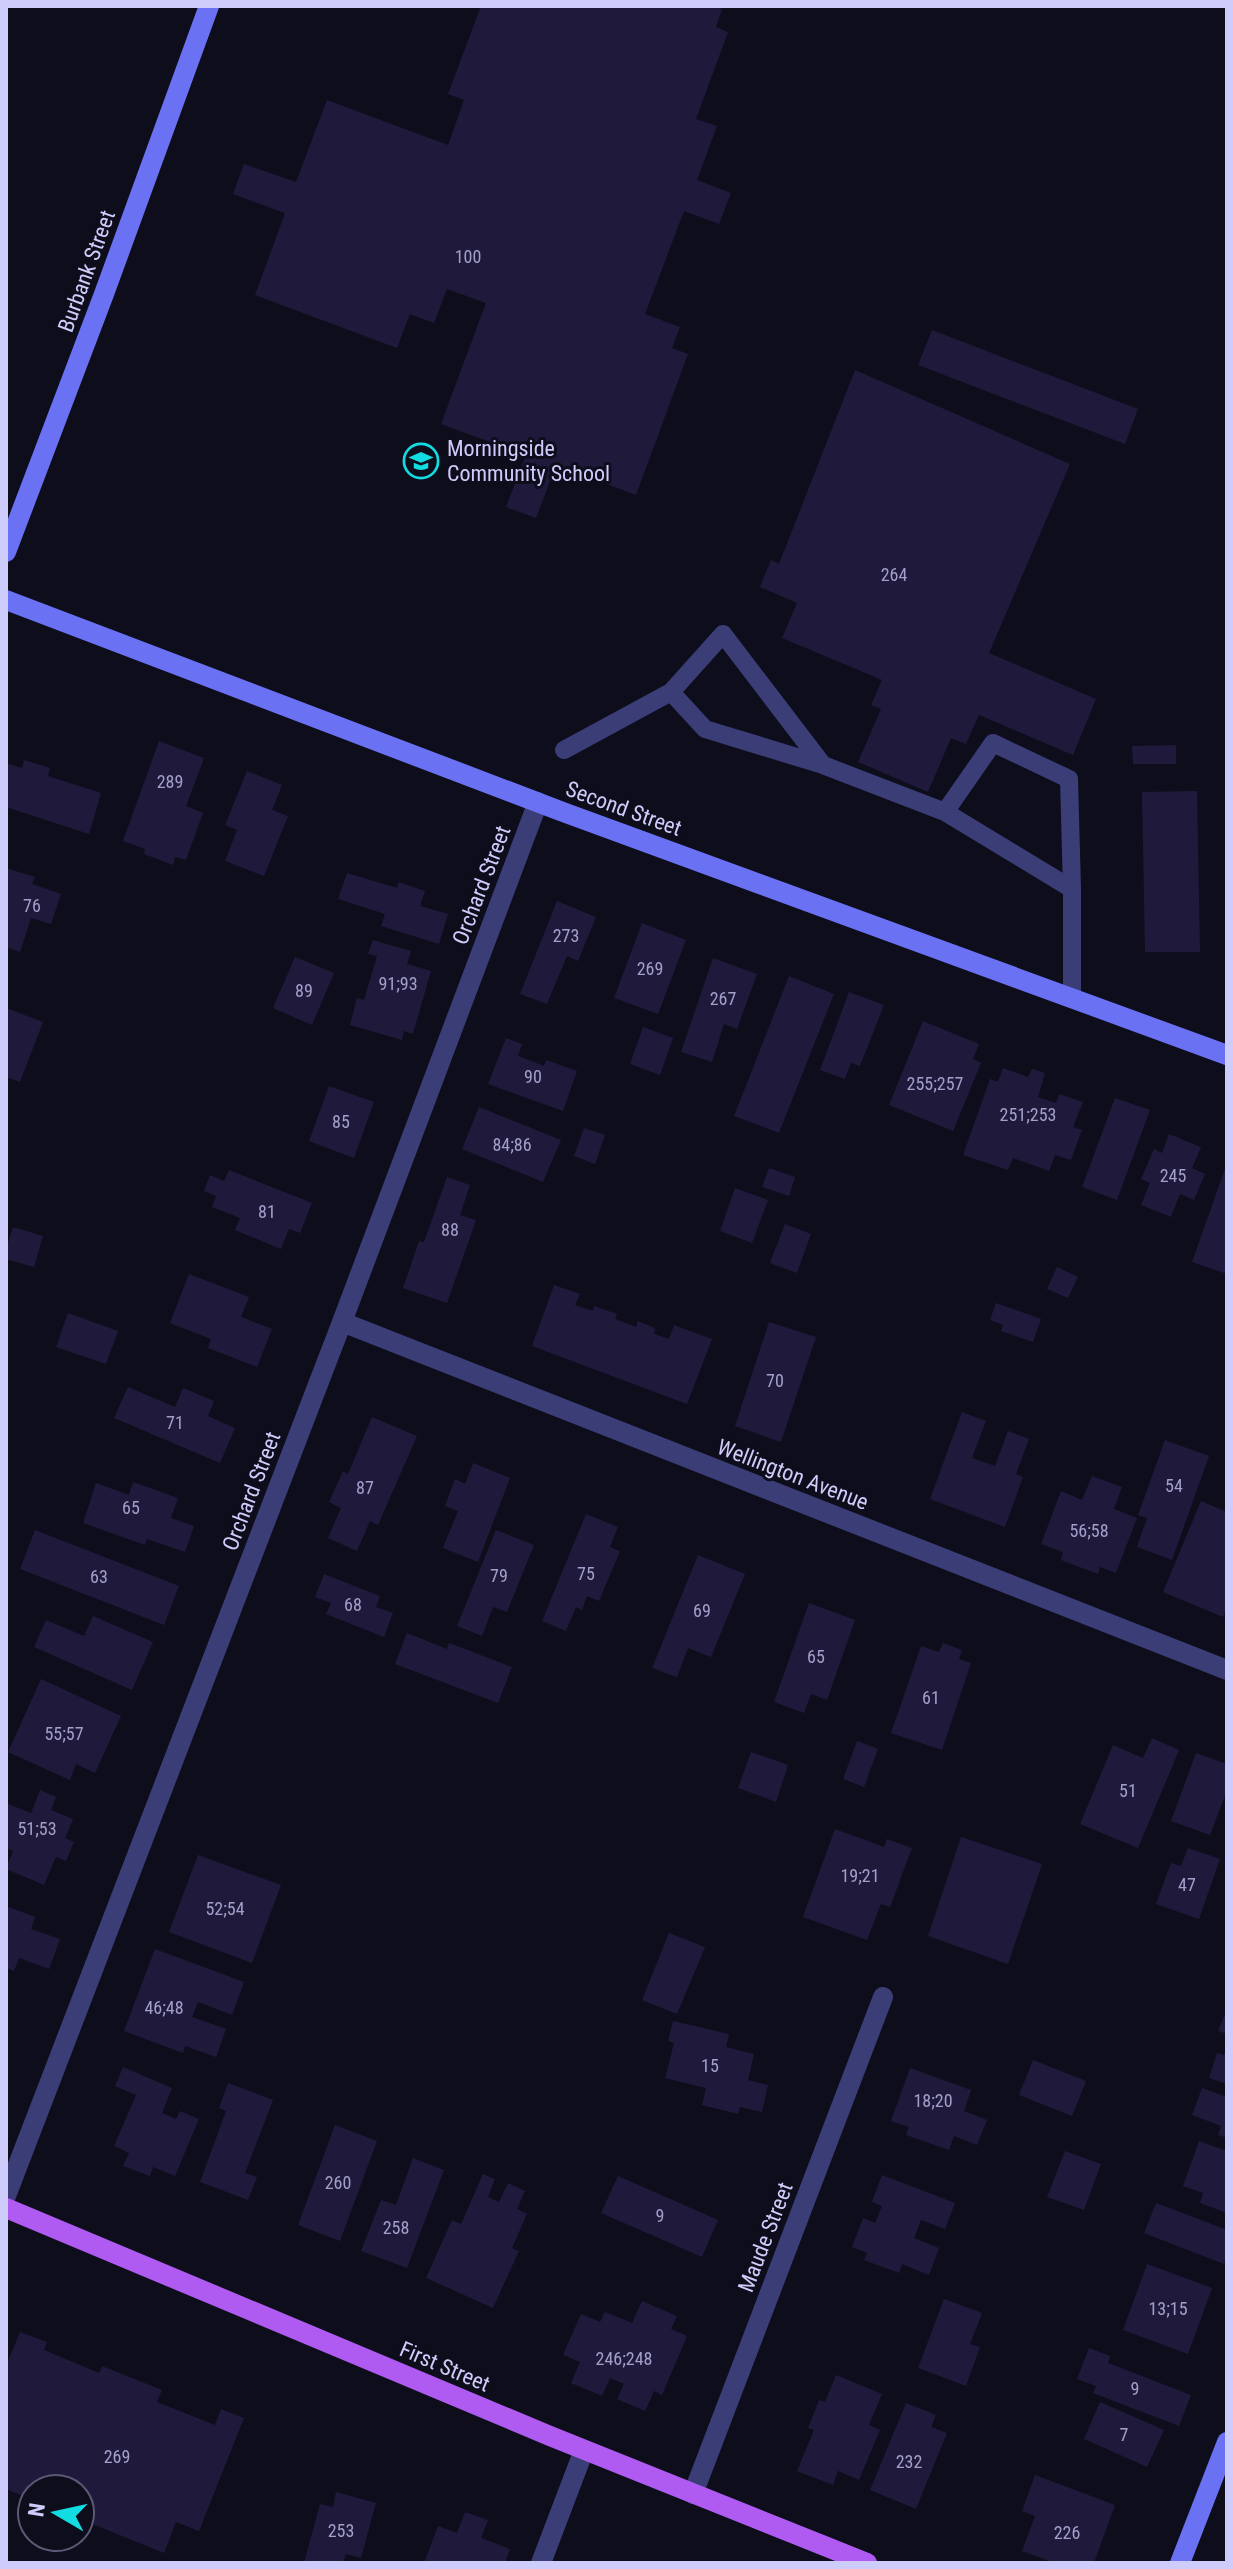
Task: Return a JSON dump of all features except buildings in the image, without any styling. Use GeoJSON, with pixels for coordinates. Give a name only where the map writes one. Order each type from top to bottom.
{"type":"FeatureCollection","features":[{"type":"Feature","properties":{"kind":"main road","name":"First Street"},"geometry":{"type":"LineString","coordinates":[[6,2208],[584,2450],[867,2563]]}},
{"type":"Feature","properties":{"kind":"street","name":"Burbank Street"},"geometry":{"type":"LineString","coordinates":[[6,552],[209,6]]}},
{"type":"Feature","properties":{"kind":"street","name":"Second Street"},"geometry":{"type":"LineString","coordinates":[[6,600],[538,802],[1227,1055]]}},
{"type":"Feature","properties":{"kind":"street","name":"Orchard Street"},"geometry":{"type":"LineString","coordinates":[[6,2196],[538,802]]}},
{"type":"Feature","properties":{"kind":"street","name":"Wellington Avenue"},"geometry":{"type":"LineString","coordinates":[[342,1322],[1227,1670]]}},
{"type":"Feature","properties":{"kind":"street","name":"Maude Street"},"geometry":{"type":"LineString","coordinates":[[693,2494],[883,1997]]}},
{"type":"Feature","properties":{"kind":"street"},"geometry":{"type":"LineString","coordinates":[[1180,2563],[1227,2442]]}},
{"type":"Feature","properties":{"kind":"street"},"geometry":{"type":"LineString","coordinates":[[541,2563],[584,2450]]}},
{"type":"Feature","properties":{"kind":"lane"},"geometry":{"type":"LineString","coordinates":[[564,750],[671,692],[723,634],[823,765]]}},
{"type":"Feature","properties":{"kind":"lane"},"geometry":{"type":"LineString","coordinates":[[671,692],[705,729],[823,765],[945,812],[1072,889]]}},
{"type":"Feature","properties":{"kind":"lane"},"geometry":{"type":"LineString","coordinates":[[945,812],[993,743],[1069,779],[1072,998]]}},
{"type":"Feature","properties":{"kind":"place","name":"Morningside Community School"},"geometry":{"type":"Point","coordinates":[421,461]}}]}
